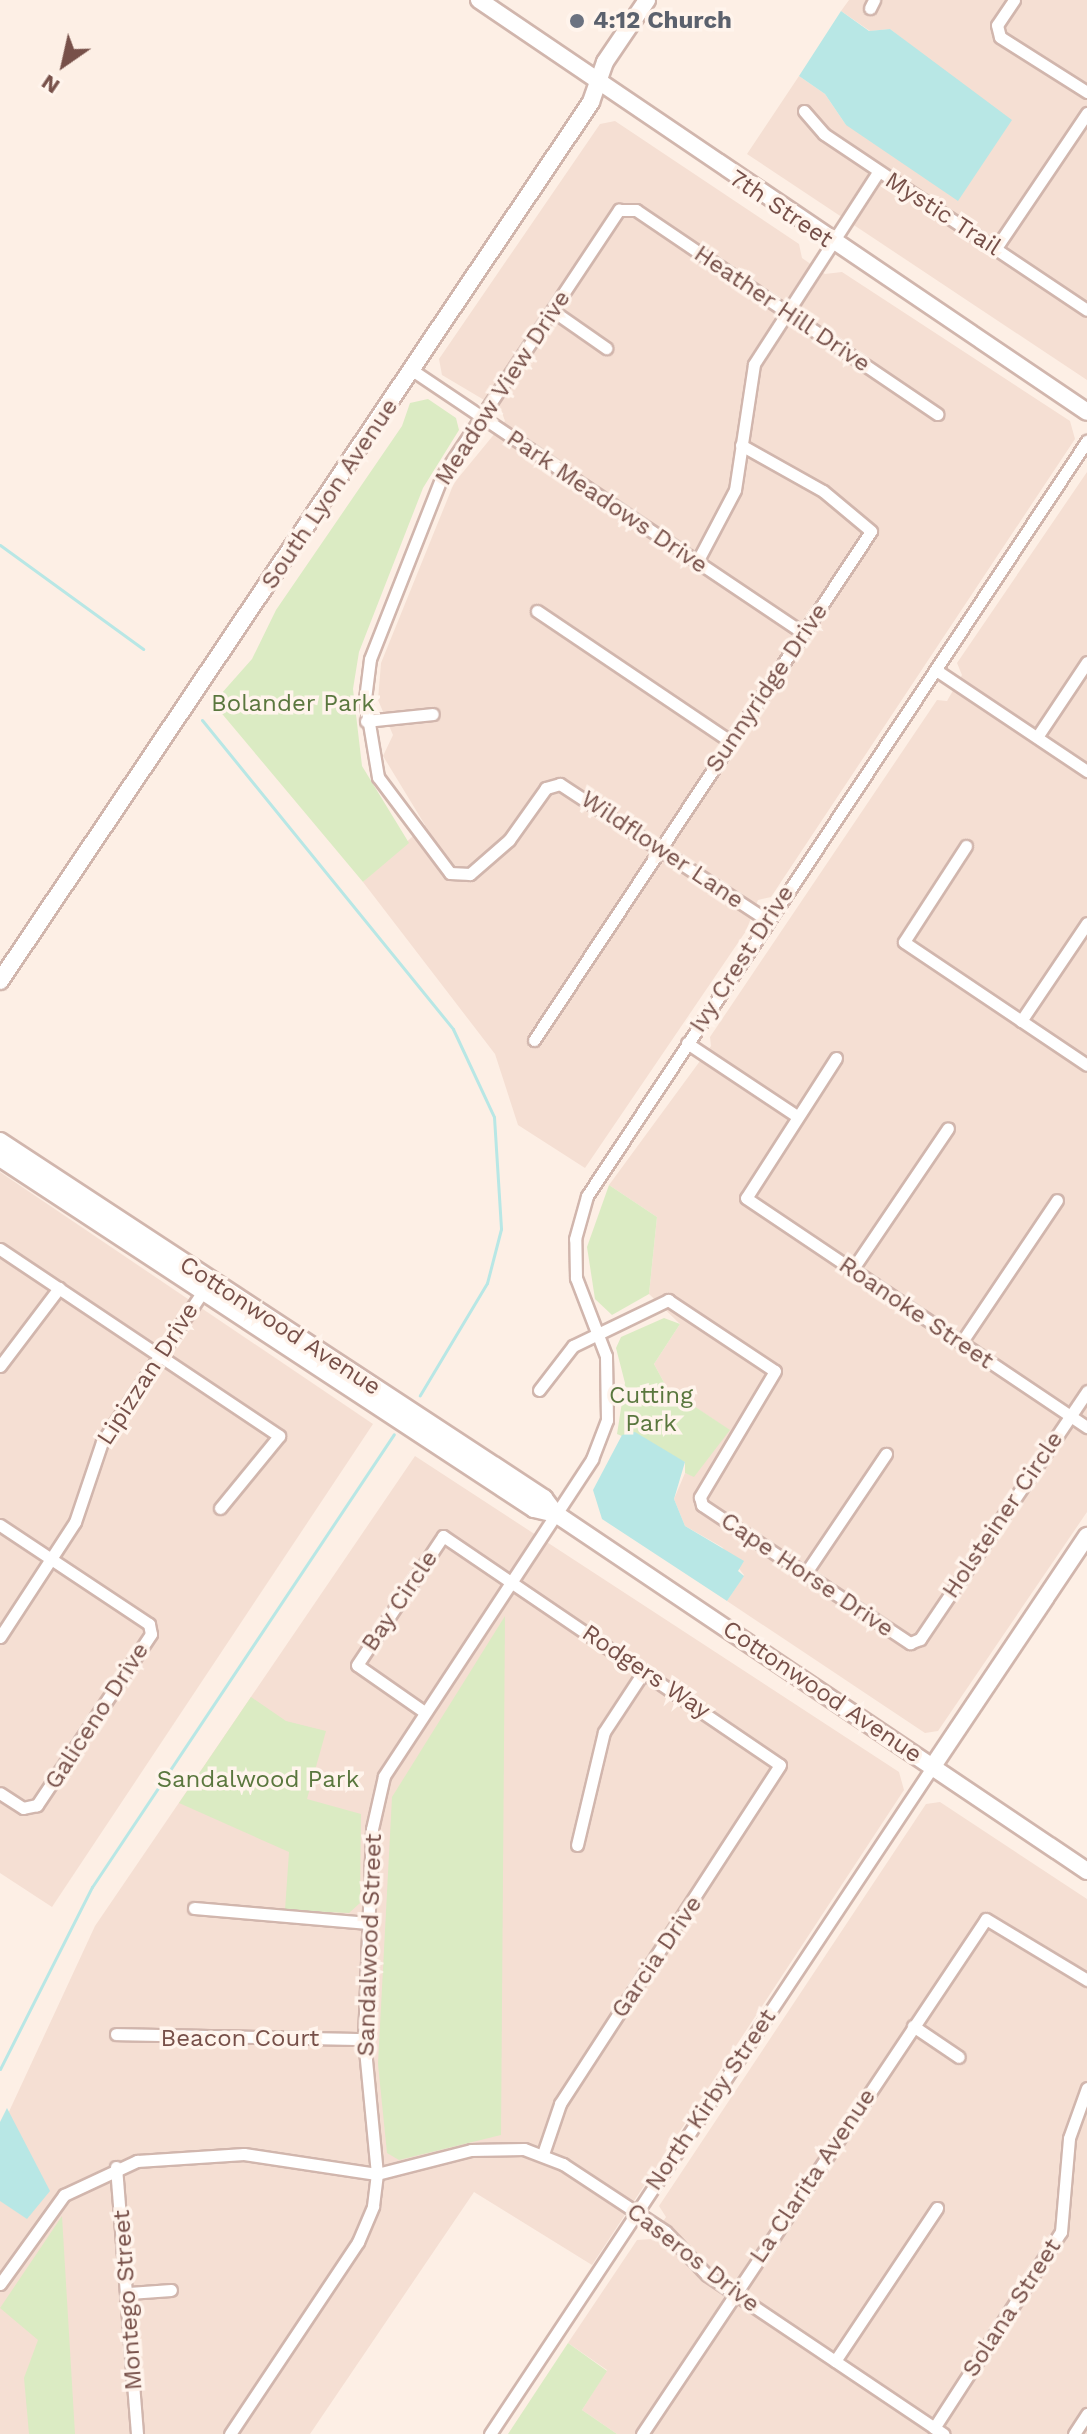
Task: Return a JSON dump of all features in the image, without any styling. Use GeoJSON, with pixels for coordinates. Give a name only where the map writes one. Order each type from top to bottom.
{"type":"FeatureCollection","features":[{"type":"Feature","properties":{"kind":"street","name":"7th Street"},"geometry":{"type":"LineString","coordinates":[[479,0],[831,242],[1087,412]]}},
{"type":"Feature","properties":{"kind":"street","name":"South Lyon Avenue"},"geometry":{"type":"LineString","coordinates":[[0,981],[412,370],[598,83],[647,0]]}},
{"type":"Feature","properties":{"kind":"street"},"geometry":{"type":"LineString","coordinates":[[1014,0],[997,25],[1000,37],[1087,92]]}},
{"type":"Feature","properties":{"kind":"street","name":"Mystic Trail"},"geometry":{"type":"LineString","coordinates":[[804,111],[824,134],[878,172],[1087,310]]}},
{"type":"Feature","properties":{"kind":"street"},"geometry":{"type":"LineString","coordinates":[[996,248],[1087,113]]}},
{"type":"Feature","properties":{"kind":"street"},"geometry":{"type":"LineString","coordinates":[[697,562],[728,510],[741,445],[748,381],[785,311],[878,172]]}},
{"type":"Feature","properties":{"kind":"street","name":"Meadow View Drive"},"geometry":{"type":"LineString","coordinates":[[555,784],[509,840],[460,877],[384,789],[366,721],[370,659],[442,476],[624,209]]}},
{"type":"Feature","properties":{"kind":"street","name":"Heather Hill Drive"},"geometry":{"type":"LineString","coordinates":[[624,209],[785,311],[937,414]]}},
{"type":"Feature","properties":{"kind":"street"},"geometry":{"type":"LineString","coordinates":[[553,311],[606,348]]}},
{"type":"Feature","properties":{"kind":"street","name":"Park Meadows Drive"},"geometry":{"type":"LineString","coordinates":[[412,370],[803,633]]}},
{"type":"Feature","properties":{"kind":"street","name":"Ivy Crest Drive"},"geometry":{"type":"LineString","coordinates":[[556,1514],[607,1420],[610,1379],[598,1333],[576,1278],[579,1216],[767,920],[1087,441]]}},
{"type":"Feature","properties":{"kind":"street","name":"Sunnyridge Drive"},"geometry":{"type":"LineString","coordinates":[[534,1040],[870,527],[764,453],[741,445]]}},
{"type":"Feature","properties":{"kind":"street"},"geometry":{"type":"LineString","coordinates":[[537,611],[731,742]]}},
{"type":"Feature","properties":{"kind":"street"},"geometry":{"type":"LineString","coordinates":[[1037,737],[1087,662]]}},
{"type":"Feature","properties":{"kind":"street"},"geometry":{"type":"LineString","coordinates":[[936,670],[1087,771]]}},
{"type":"Feature","properties":{"kind":"street"},"geometry":{"type":"LineString","coordinates":[[366,721],[433,714]]}},
{"type":"Feature","properties":{"kind":"street","name":"Wildflower Lane"},"geometry":{"type":"LineString","coordinates":[[555,784],[660,848],[767,920]]}},
{"type":"Feature","properties":{"kind":"street"},"geometry":{"type":"LineString","coordinates":[[966,846],[904,942],[1087,1065]]}},
{"type":"Feature","properties":{"kind":"street"},"geometry":{"type":"LineString","coordinates":[[1021,1021],[1087,923]]}},
{"type":"Feature","properties":{"kind":"street"},"geometry":{"type":"LineString","coordinates":[[687,1043],[797,1116],[836,1058]]}},
{"type":"Feature","properties":{"kind":"street","name":"Roanoke Street"},"geometry":{"type":"LineString","coordinates":[[797,1116],[746,1198],[1087,1427]]}},
{"type":"Feature","properties":{"kind":"street"},"geometry":{"type":"LineString","coordinates":[[852,1270],[948,1128]]}},
{"type":"Feature","properties":{"kind":"street","name":"Cottonwood Avenue"},"geometry":{"type":"LineString","coordinates":[[0,1141],[206,1287],[534,1509],[556,1514],[1087,1871]]}},
{"type":"Feature","properties":{"kind":"street","name":"Cottonwood Avenue"},"geometry":{"type":"LineString","coordinates":[[0,1158],[206,1287]]}},
{"type":"Feature","properties":{"kind":"street"},"geometry":{"type":"LineString","coordinates":[[961,1343],[1057,1200]]}},
{"type":"Feature","properties":{"kind":"street"},"geometry":{"type":"LineString","coordinates":[[0,1249],[279,1436],[220,1508]]}},
{"type":"Feature","properties":{"kind":"street","name":"Lipizzan Drive"},"geometry":{"type":"LineString","coordinates":[[0,1637],[82,1508],[102,1442],[206,1287]]}},
{"type":"Feature","properties":{"kind":"street"},"geometry":{"type":"LineString","coordinates":[[0,1366],[59,1288]]}},
{"type":"Feature","properties":{"kind":"street","name":"Cape Horse Drive"},"geometry":{"type":"LineString","coordinates":[[598,1333],[668,1300],[775,1371],[700,1497],[805,1574],[910,1643],[920,1639]]}},
{"type":"Feature","properties":{"kind":"street"},"geometry":{"type":"LineString","coordinates":[[539,1390],[565,1351],[598,1333]]}},
{"type":"Feature","properties":{"kind":"street","name":"Holsteiner Circle"},"geometry":{"type":"LineString","coordinates":[[920,1639],[1087,1391]]}},
{"type":"Feature","properties":{"kind":"street"},"geometry":{"type":"LineString","coordinates":[[805,1574],[886,1454]]}},
{"type":"Feature","properties":{"kind":"street","name":"Sandalwood Street"},"geometry":{"type":"LineString","coordinates":[[230,2434],[358,2242],[377,2174],[364,2039],[368,1923],[379,1793],[423,1711],[556,1514]]}},
{"type":"Feature","properties":{"kind":"street"},"geometry":{"type":"LineString","coordinates":[[0,1525],[52,1559]]}},
{"type":"Feature","properties":{"kind":"street","name":"Bay Circle"},"geometry":{"type":"LineString","coordinates":[[423,1711],[357,1665],[443,1536],[510,1581]]}},
{"type":"Feature","properties":{"kind":"street"},"geometry":{"type":"LineString","coordinates":[[933,1766],[1087,1536]]}},
{"type":"Feature","properties":{"kind":"street","name":"Galiceno Drive"},"geometry":{"type":"LineString","coordinates":[[0,1793],[23,1808],[37,1805],[151,1634],[149,1624],[52,1559]]}},
{"type":"Feature","properties":{"kind":"street","name":"Rodgers Way"},"geometry":{"type":"LineString","coordinates":[[510,1581],[780,1765]]}},
{"type":"Feature","properties":{"kind":"street"},"geometry":{"type":"LineString","coordinates":[[577,1845],[604,1732],[644,1671]]}},
{"type":"Feature","properties":{"kind":"street","name":"Garcia Drive"},"geometry":{"type":"LineString","coordinates":[[543,2154],[570,2089],[780,1765]]}},
{"type":"Feature","properties":{"kind":"street","name":"North Kirby Street"},"geometry":{"type":"LineString","coordinates":[[490,2434],[933,1766]]}},
{"type":"Feature","properties":{"kind":"street"},"geometry":{"type":"LineString","coordinates":[[194,1908],[368,1923]]}},
{"type":"Feature","properties":{"kind":"street","name":"La Clarita Avenue"},"geometry":{"type":"LineString","coordinates":[[642,2434],[986,1919],[1087,1980]]}},
{"type":"Feature","properties":{"kind":"street"},"geometry":{"type":"LineString","coordinates":[[913,2026],[959,2057]]}},
{"type":"Feature","properties":{"kind":"street","name":"Beacon Court"},"geometry":{"type":"LineString","coordinates":[[116,2034],[364,2039]]}},
{"type":"Feature","properties":{"kind":"street","name":"Solana Street"},"geometry":{"type":"LineString","coordinates":[[939,2431],[1061,2232],[1072,2125],[1087,2088]]}},
{"type":"Feature","properties":{"kind":"street","name":"Caseros Drive"},"geometry":{"type":"LineString","coordinates":[[0,2284],[64,2195],[116,2167],[244,2154],[377,2174],[489,2147],[543,2154],[637,2213],[734,2294],[939,2431]]}},
{"type":"Feature","properties":{"kind":"street","name":"Montego Street"},"geometry":{"type":"LineString","coordinates":[[116,2167],[129,2293],[137,2434]]}},
{"type":"Feature","properties":{"kind":"street"},"geometry":{"type":"LineString","coordinates":[[835,2361],[937,2208]]}},
{"type":"Feature","properties":{"kind":"street"},"geometry":{"type":"LineString","coordinates":[[129,2293],[171,2290]]}},
{"type":"Feature","properties":{"kind":"street"},"geometry":{"type":"LineString","coordinates":[[1074,2434],[1087,2414]]}},
{"type":"Feature","properties":{"kind":"shaded area"},"geometry":{"type":"Polygon","coordinates":[[[849,0],[1087,0],[1087,380],[747,154],[799,76],[825,94],[846,125],[963,86],[890,29],[870,31],[841,11],[849,0]]]}},
{"type":"Feature","properties":{"kind":"shaded area"},"geometry":{"type":"Polygon","coordinates":[[[615,121],[799,244],[802,258],[825,274],[842,272],[1070,421],[1075,439],[771,897],[758,900],[746,931],[585,1168],[518,1125],[495,1054],[363,882],[425,825],[383,756],[393,735],[378,700],[381,663],[454,483],[505,421],[501,410],[442,375],[439,359],[600,124],[615,121]]]}},
{"type":"Feature","properties":{"kind":"shaded area"},"geometry":{"type":"Polygon","coordinates":[[[1087,472],[1087,1512],[938,1731],[925,1733],[727,1601],[744,1575],[722,1547],[685,1526],[674,1499],[685,1473],[694,1476],[729,1430],[667,1388],[654,1364],[680,1324],[649,1294],[657,1217],[609,1185],[711,1046],[710,1037],[937,700],[947,701],[962,675],[957,663],[1087,472]]]}},
{"type":"Feature","properties":{"kind":"shaded area"},"geometry":{"type":"Polygon","coordinates":[[[0,1172],[373,1424],[52,1907],[0,1873],[0,1172]]]}},
{"type":"Feature","properties":{"kind":"shaded area"},"geometry":{"type":"Polygon","coordinates":[[[415,1456],[899,1772],[904,1790],[592,2265],[474,2192],[310,2434],[0,2434],[0,2131],[95,1926],[415,1456]]]}},
{"type":"Feature","properties":{"kind":"shaded area"},"geometry":{"type":"Polygon","coordinates":[[[940,1802],[1087,1899],[1087,2434],[617,2434],[582,2410],[607,2370],[568,2343],[637,2240],[651,2239],[666,2217],[659,2206],[926,1804],[940,1802]]]}},
{"type":"Feature","properties":{"kind":"green space","name":"Bolander Park"},"geometry":{"type":"Polygon","coordinates":[[[428,399],[456,418],[459,430],[423,488],[359,652],[353,689],[362,766],[409,843],[363,882],[213,703],[252,659],[276,610],[402,426],[410,403],[428,399]]]}},
{"type":"Feature","properties":{"kind":"green space","name":"Cutting Park"},"geometry":{"type":"Polygon","coordinates":[[[609,1185],[657,1217],[649,1294],[612,1315],[595,1299],[587,1247],[609,1185]]]}},
{"type":"Feature","properties":{"kind":"green space","name":"Cutting Park"},"geometry":{"type":"Polygon","coordinates":[[[664,1318],[680,1324],[654,1364],[667,1388],[730,1430],[694,1477],[685,1473],[685,1462],[617,1434],[625,1383],[616,1348],[621,1337],[664,1318]]]}},
{"type":"Feature","properties":{"kind":"green space"},"geometry":{"type":"Polygon","coordinates":[[[505,1616],[501,2135],[399,2160],[387,2153],[378,2064],[392,1797],[505,1616]]]}},
{"type":"Feature","properties":{"kind":"green space","name":"Sandalwood Park"},"geometry":{"type":"Polygon","coordinates":[[[251,1697],[286,1721],[326,1731],[307,1799],[361,1814],[360,1903],[349,1913],[285,1910],[289,1852],[179,1803],[251,1697]]]}},
{"type":"Feature","properties":{"kind":"green space"},"geometry":{"type":"Polygon","coordinates":[[[62,2216],[75,2434],[29,2434],[24,2378],[38,2340],[0,2308],[62,2216]]]}},
{"type":"Feature","properties":{"kind":"green space"},"geometry":{"type":"Polygon","coordinates":[[[568,2343],[607,2371],[582,2410],[617,2434],[508,2434],[568,2343]]]}},
{"type":"Feature","properties":{"kind":"water"},"geometry":{"type":"Polygon","coordinates":[[[841,11],[869,31],[890,29],[1012,120],[958,201],[846,125],[825,94],[799,76],[841,11]]]}},
{"type":"Feature","properties":{"kind":"water"},"geometry":{"type":"Polygon","coordinates":[[[635,1432],[685,1462],[674,1499],[685,1526],[744,1561],[738,1571],[744,1576],[727,1601],[602,1519],[593,1490],[622,1435],[635,1432]]]}},
{"type":"Feature","properties":{"kind":"water"},"geometry":{"type":"Polygon","coordinates":[[[7,2108],[50,2191],[27,2219],[0,2201],[0,2122],[7,2108]]]}},
{"type":"Feature","properties":{"kind":"waterway"},"geometry":{"type":"LineString","coordinates":[[0,545],[143,649]]}},
{"type":"Feature","properties":{"kind":"waterway"},"geometry":{"type":"LineString","coordinates":[[202,720],[453,1029],[494,1117],[501,1229],[487,1283],[420,1395]]}},
{"type":"Feature","properties":{"kind":"waterway"},"geometry":{"type":"LineString","coordinates":[[0,2069],[92,1887],[394,1434]]}},
{"type":"Feature","properties":{"kind":"place","name":"4:12 Church"},"geometry":{"type":"Point","coordinates":[577,21]}}]}
